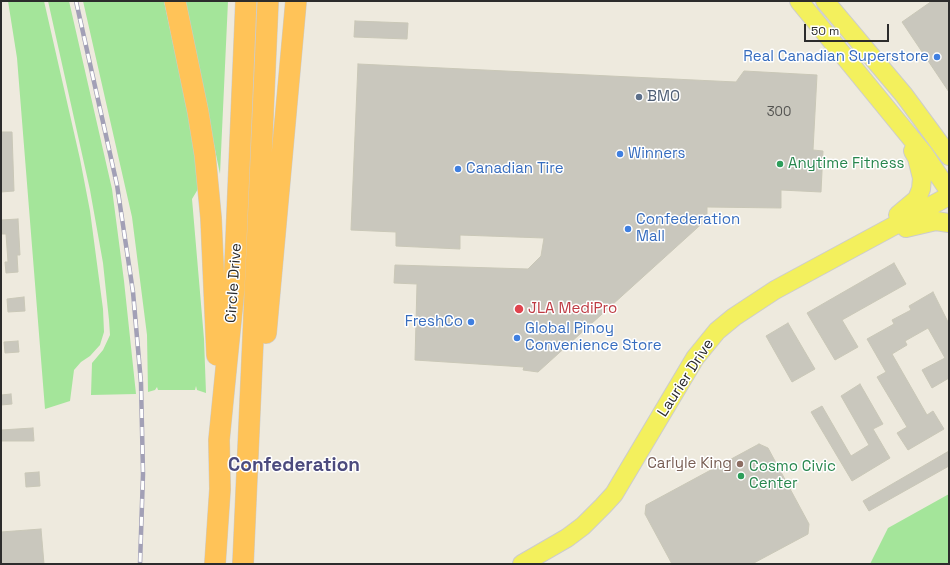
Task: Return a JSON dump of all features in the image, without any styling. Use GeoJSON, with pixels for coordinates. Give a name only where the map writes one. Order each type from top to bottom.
{"type":"FeatureCollection","features":[{"type":"Feature","properties":{"kind":"highway"},"geometry":{"type":"LineString","coordinates":[[175,1],[198,112],[208,191],[216,325],[219,440]]}},
{"type":"Feature","properties":{"kind":"highway","name":"Circle Drive"},"geometry":{"type":"LineString","coordinates":[[215,564],[220,489],[219,440],[234,289],[246,1]]}},
{"type":"Feature","properties":{"kind":"highway","name":"Circle Drive"},"geometry":{"type":"LineString","coordinates":[[243,564],[246,525],[248,438],[268,1]]}},
{"type":"Feature","properties":{"kind":"highway"},"geometry":{"type":"LineString","coordinates":[[248,438],[265,350],[296,3]]}},
{"type":"Feature","properties":{"kind":"highway"},"geometry":{"type":"LineString","coordinates":[[228,564],[239,313],[234,289]]}},
{"type":"Feature","properties":{"kind":"highway"},"geometry":{"type":"LineString","coordinates":[[246,525],[248,551],[252,564]]}},
{"type":"Feature","properties":{"kind":"main road"},"geometry":{"type":"LineString","coordinates":[[799,1],[902,126],[924,154],[949,191]]}},
{"type":"Feature","properties":{"kind":"main road"},"geometry":{"type":"LineString","coordinates":[[826,1],[943,142],[949,156]]}},
{"type":"Feature","properties":{"kind":"main road"},"geometry":{"type":"LineString","coordinates":[[874,238],[894,217],[918,199],[921,189],[922,178],[917,158],[902,126]]}},
{"type":"Feature","properties":{"kind":"main road","name":"Laurier Drive"},"geometry":{"type":"LineString","coordinates":[[522,564],[567,538],[603,506],[621,482],[691,364],[717,332],[756,301],[949,196]]}},
{"type":"Feature","properties":{"kind":"main road"},"geometry":{"type":"LineString","coordinates":[[874,238],[925,222],[936,221],[949,223]]}},
{"type":"Feature","properties":{"kind":"green space"},"geometry":{"type":"Polygon","coordinates":[[[8,1],[44,1],[80,159],[90,211],[103,309],[104,332],[100,345],[74,370],[70,401],[45,409],[17,58],[8,1]]]}},
{"type":"Feature","properties":{"kind":"green space"},"geometry":{"type":"Polygon","coordinates":[[[48,1],[69,1],[112,189],[124,281],[136,394],[91,395],[92,363],[103,350],[110,335],[103,263],[90,190],[48,1]]]}},
{"type":"Feature","properties":{"kind":"green space"},"geometry":{"type":"Polygon","coordinates":[[[83,1],[164,1],[193,135],[198,189],[192,199],[204,339],[206,393],[197,390],[196,386],[195,390],[158,390],[157,387],[155,390],[148,392],[147,335],[132,217],[83,1]]]}},
{"type":"Feature","properties":{"kind":"green space"},"geometry":{"type":"Polygon","coordinates":[[[182,1],[228,1],[220,174],[208,116],[182,1]]]}},
{"type":"Feature","properties":{"kind":"green space"},"geometry":{"type":"Polygon","coordinates":[[[949,494],[949,564],[870,564],[888,528],[949,494]]]}},
{"type":"Feature","properties":{"kind":"building","name":"Real Canadian Superstore"},"geometry":{"type":"Polygon","coordinates":[[[932,1],[949,1],[949,92],[902,22],[932,1]]]}},
{"type":"Feature","properties":{"kind":"building"},"geometry":{"type":"Polygon","coordinates":[[[355,21],[408,23],[407,39],[354,37],[355,21]]]}},
{"type":"Feature","properties":{"kind":"building"},"geometry":{"type":"Polygon","coordinates":[[[358,64],[736,82],[744,71],[817,75],[813,150],[823,151],[821,192],[781,190],[781,208],[707,207],[707,219],[538,372],[523,370],[524,367],[415,360],[417,284],[394,283],[395,265],[528,269],[541,256],[544,238],[460,235],[460,249],[396,246],[396,232],[351,230],[358,64]]]}},
{"type":"Feature","properties":{"kind":"building"},"geometry":{"type":"Polygon","coordinates":[[[1,132],[12,132],[14,191],[1,192],[1,132]]]}},
{"type":"Feature","properties":{"kind":"building"},"geometry":{"type":"Polygon","coordinates":[[[18,219],[20,255],[17,255],[18,272],[6,273],[5,262],[8,262],[6,234],[2,234],[1,220],[18,219]]]}},
{"type":"Feature","properties":{"kind":"building"},"geometry":{"type":"Polygon","coordinates":[[[894,263],[906,284],[842,320],[858,347],[835,360],[807,313],[894,263]]]}},
{"type":"Feature","properties":{"kind":"building"},"geometry":{"type":"Polygon","coordinates":[[[933,292],[949,324],[949,378],[932,388],[922,370],[945,358],[928,328],[905,341],[907,345],[892,354],[927,415],[933,411],[944,429],[908,450],[897,433],[907,427],[877,377],[886,372],[867,339],[894,324],[892,320],[911,310],[909,306],[933,292]]]}},
{"type":"Feature","properties":{"kind":"building"},"geometry":{"type":"Polygon","coordinates":[[[24,297],[25,311],[8,312],[7,299],[24,297]]]}},
{"type":"Feature","properties":{"kind":"building"},"geometry":{"type":"Polygon","coordinates":[[[788,323],[815,369],[792,382],[766,336],[788,323]]]}},
{"type":"Feature","properties":{"kind":"building"},"geometry":{"type":"Polygon","coordinates":[[[18,341],[19,352],[5,353],[4,342],[18,341]]]}},
{"type":"Feature","properties":{"kind":"building"},"geometry":{"type":"Polygon","coordinates":[[[860,384],[883,424],[873,429],[890,458],[852,481],[811,412],[822,406],[851,456],[869,445],[841,396],[860,384]]]}},
{"type":"Feature","properties":{"kind":"building"},"geometry":{"type":"Polygon","coordinates":[[[11,394],[12,404],[1,405],[1,395],[11,394]]]}},
{"type":"Feature","properties":{"kind":"building"},"geometry":{"type":"Polygon","coordinates":[[[33,428],[34,441],[1,441],[1,430],[33,428]]]}},
{"type":"Feature","properties":{"kind":"building","name":"Cosmo Civic Center"},"geometry":{"type":"Polygon","coordinates":[[[759,444],[768,448],[809,524],[808,534],[752,564],[672,564],[645,514],[646,505],[759,444]]]}},
{"type":"Feature","properties":{"kind":"building"},"geometry":{"type":"Polygon","coordinates":[[[949,451],[949,466],[869,511],[863,501],[949,451]]]}},
{"type":"Feature","properties":{"kind":"building"},"geometry":{"type":"Polygon","coordinates":[[[39,472],[40,486],[26,487],[25,473],[39,472]]]}},
{"type":"Feature","properties":{"kind":"building"},"geometry":{"type":"Polygon","coordinates":[[[41,529],[44,564],[1,564],[1,532],[41,529]]]}},
{"type":"Feature","properties":{"kind":"railway"},"geometry":{"type":"LineString","coordinates":[[76,1],[117,185],[133,292],[141,383],[143,474],[140,564]]}},
{"type":"Feature","properties":{"kind":"place","name":"Real Canadian Superstore"},"geometry":{"type":"Point","coordinates":[937,57]}},
{"type":"Feature","properties":{"kind":"place","name":"BMO"},"geometry":{"type":"Point","coordinates":[639,97]}},
{"type":"Feature","properties":{"kind":"place","name":"Winners"},"geometry":{"type":"Point","coordinates":[620,154]}},
{"type":"Feature","properties":{"kind":"place","name":"Anytime Fitness"},"geometry":{"type":"Point","coordinates":[780,164]}},
{"type":"Feature","properties":{"kind":"place","name":"Canadian Tire"},"geometry":{"type":"Point","coordinates":[458,169]}},
{"type":"Feature","properties":{"kind":"place","name":"Confederation Mall"},"geometry":{"type":"Point","coordinates":[628,229]}},
{"type":"Feature","properties":{"kind":"place","name":"JLA MediPro"},"geometry":{"type":"Point","coordinates":[519,309]}},
{"type":"Feature","properties":{"kind":"place","name":"FreshCo"},"geometry":{"type":"Point","coordinates":[471,322]}},
{"type":"Feature","properties":{"kind":"place","name":"Global Pinoy Convenience Store"},"geometry":{"type":"Point","coordinates":[517,338]}},
{"type":"Feature","properties":{"kind":"place","name":"Carlyle King"},"geometry":{"type":"Point","coordinates":[740,464]}},
{"type":"Feature","properties":{"kind":"place","name":"Cosmo Civic Center"},"geometry":{"type":"Point","coordinates":[741,476]}},
{"type":"Feature","properties":{"kind":"district","name":"Confederation"},"geometry":{"type":"Point","coordinates":[294,466]}}]}
